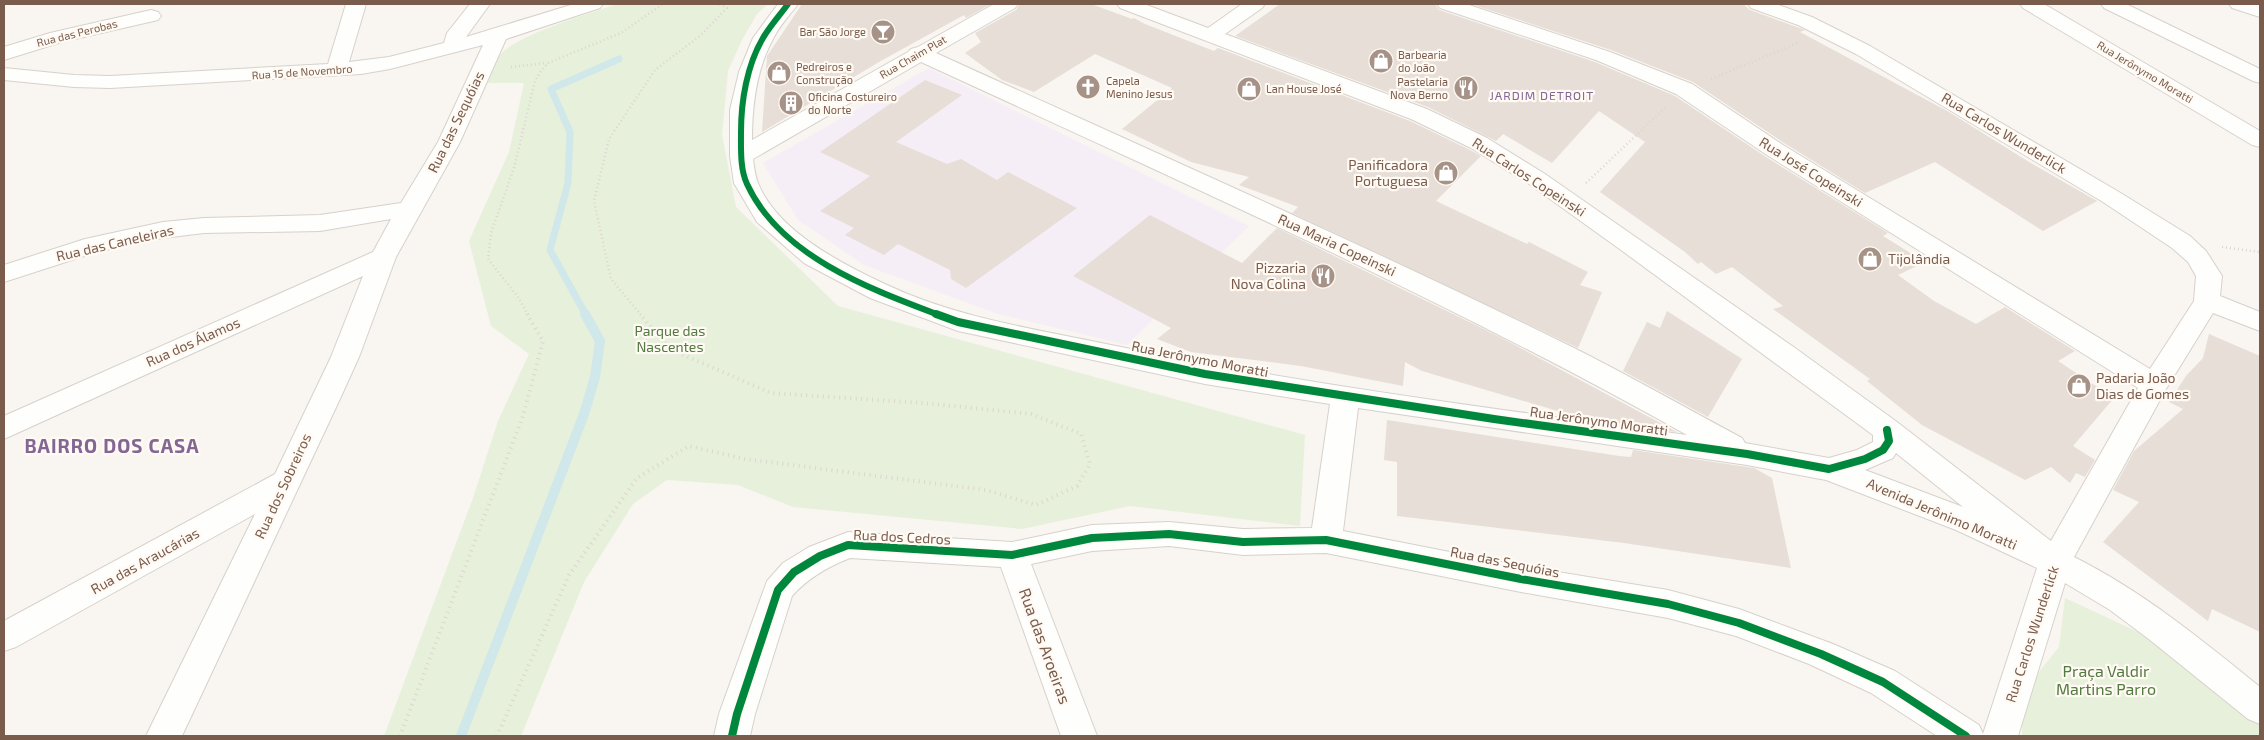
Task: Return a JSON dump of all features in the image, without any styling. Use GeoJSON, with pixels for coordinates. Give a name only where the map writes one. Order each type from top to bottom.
{"type":"FeatureCollection","features":[{"type":"Feature","properties":{"kind":"street"},"geometry":{"type":"LineString","coordinates":[[337,69],[356,4]]}},
{"type":"Feature","properties":{"kind":"street"},"geometry":{"type":"LineString","coordinates":[[452,48],[457,33],[480,4]]}},
{"type":"Feature","properties":{"kind":"street","name":"Rua 15 de Novembro"},"geometry":{"type":"LineString","coordinates":[[4,74],[74,81],[110,82],[337,69],[390,63],[498,36],[593,4]]}},
{"type":"Feature","properties":{"kind":"street","name":"Rua Jerônymo Moratti"},"geometry":{"type":"LineString","coordinates":[[788,4],[763,38],[749,72],[741,110],[741,156],[746,183],[766,218],[813,257],[879,292],[958,322],[1205,374],[1747,454],[1828,469],[1865,459],[1885,440]]}},
{"type":"Feature","properties":{"kind":"street","name":"Rua Chaim Plat"},"geometry":{"type":"LineString","coordinates":[[741,156],[918,53],[1008,4]]}},
{"type":"Feature","properties":{"kind":"street","name":"Rua Carlos Copeinski"},"geometry":{"type":"LineString","coordinates":[[1127,4],[1427,118],[1479,143],[1567,201],[1711,301],[1885,440],[2055,562]]}},
{"type":"Feature","properties":{"kind":"street"},"geometry":{"type":"LineString","coordinates":[[1209,36],[1255,4]]}},
{"type":"Feature","properties":{"kind":"street","name":"Rua José Copeinski"},"geometry":{"type":"LineString","coordinates":[[1447,4],[1603,56],[1684,89],[1775,150],[2154,385]]}},
{"type":"Feature","properties":{"kind":"street","name":"Rua Carlos Wunderlick"},"geometry":{"type":"LineString","coordinates":[[1758,4],[1827,31],[1922,84],[2181,242],[2198,257],[2209,276],[2207,301],[2154,385],[2055,562],[2000,736]]}},
{"type":"Feature","properties":{"kind":"street","name":"Rua Jerônymo Moratti"},"geometry":{"type":"LineString","coordinates":[[2030,4],[2260,140]]}},
{"type":"Feature","properties":{"kind":"street"},"geometry":{"type":"LineString","coordinates":[[2111,4],[2260,77]]}},
{"type":"Feature","properties":{"kind":"street"},"geometry":{"type":"LineString","coordinates":[[2239,4],[2260,11]]}},
{"type":"Feature","properties":{"kind":"street","name":"Rua das Perobas"},"geometry":{"type":"LineString","coordinates":[[4,54],[57,37],[151,16]]}},
{"type":"Feature","properties":{"kind":"street","name":"Rua das Sequóias"},"geometry":{"type":"LineString","coordinates":[[389,245],[449,142],[498,36]]}},
{"type":"Feature","properties":{"kind":"street","name":"Rua Maria Copeinski"},"geometry":{"type":"LineString","coordinates":[[918,53],[1201,182],[1469,308],[1566,356],[1747,454]]}},
{"type":"Feature","properties":{"kind":"street","name":"Rua das Caneleiras"},"geometry":{"type":"LineString","coordinates":[[4,274],[53,256],[139,235],[187,227],[255,223],[320,223],[410,209]]}},
{"type":"Feature","properties":{"kind":"street","name":"Rua das Caneleiras"},"geometry":{"type":"LineString","coordinates":[[320,223],[389,245]]}},
{"type":"Feature","properties":{"kind":"street","name":"Rua dos Álamos"},"geometry":{"type":"LineString","coordinates":[[4,428],[389,245]]}},
{"type":"Feature","properties":{"kind":"street","name":"Rua dos Sobreiros"},"geometry":{"type":"LineString","coordinates":[[164,736],[345,356],[389,245]]}},
{"type":"Feature","properties":{"kind":"street"},"geometry":{"type":"LineString","coordinates":[[2207,301],[2260,322]]}},
{"type":"Feature","properties":{"kind":"street"},"geometry":{"type":"LineString","coordinates":[[1326,540],[1346,396]]}},
{"type":"Feature","properties":{"kind":"street","name":"Avenida Jerônimo Moratti"},"geometry":{"type":"LineString","coordinates":[[1828,469],[1938,510],[2055,562]]}},
{"type":"Feature","properties":{"kind":"street","name":"Rua das Araucárias"},"geometry":{"type":"LineString","coordinates":[[4,637],[153,557],[285,482]]}},
{"type":"Feature","properties":{"kind":"street","name":"Rua das Sequóias"},"geometry":{"type":"LineString","coordinates":[[1012,555],[1092,538],[1169,534],[1243,542],[1326,540],[1521,579],[1668,604],[1740,623],[1821,654],[1883,682],[1966,736]]}},
{"type":"Feature","properties":{"kind":"street","name":"Rua dos Cedros"},"geometry":{"type":"LineString","coordinates":[[732,736],[737,714],[778,590],[794,572],[820,556],[848,545],[1012,555]]}},
{"type":"Feature","properties":{"kind":"street","name":"Rua das Aroeiras"},"geometry":{"type":"LineString","coordinates":[[1012,555],[1079,736]]}},
{"type":"Feature","properties":{"kind":"street"},"geometry":{"type":"LineString","coordinates":[[2055,562],[2101,588],[2144,618],[2260,708]]}},
{"type":"Feature","properties":{"kind":"path"},"geometry":{"type":"LineString","coordinates":[[481,70],[548,63],[620,33],[664,4]]}},
{"type":"Feature","properties":{"kind":"path"},"geometry":{"type":"LineString","coordinates":[[496,736],[569,575],[637,478],[689,446],[745,459],[986,490],[1036,505],[1077,486],[1090,464],[1081,434],[1031,414],[771,393],[670,349],[611,278],[594,201],[609,139],[655,70],[701,35],[727,8],[719,4]]}},
{"type":"Feature","properties":{"kind":"path"},"geometry":{"type":"LineString","coordinates":[[1567,201],[1684,89],[1827,31]]}},
{"type":"Feature","properties":{"kind":"path"},"geometry":{"type":"LineString","coordinates":[[400,736],[523,416],[543,341],[518,297],[488,259],[491,233],[514,168],[535,81],[548,63]]}},
{"type":"Feature","properties":{"kind":"shaded area"},"geometry":{"type":"Polygon","coordinates":[[[929,68],[1249,226],[1127,345],[998,314],[864,265],[798,220],[763,163],[929,68]]]}},
{"type":"Feature","properties":{"kind":"green space","name":"Parque das Nascentes"},"geometry":{"type":"Polygon","coordinates":[[[617,4],[768,4],[757,14],[742,40],[728,71],[722,135],[736,207],[838,306],[1305,435],[1300,526],[1130,506],[1022,529],[793,507],[738,485],[667,480],[633,504],[584,582],[521,736],[384,736],[473,498],[498,421],[529,354],[491,326],[469,241],[509,152],[524,83],[488,83],[497,59],[512,45],[540,31],[617,4]]]}},
{"type":"Feature","properties":{"kind":"green space","name":"Praça Valdir Martins Parro"},"geometry":{"type":"Polygon","coordinates":[[[2065,598],[2138,632],[2257,713],[2260,716],[2260,736],[2022,736],[2022,719],[2031,682],[2059,647],[2065,598]]]}},
{"type":"Feature","properties":{"kind":"building"},"geometry":{"type":"Polygon","coordinates":[[[802,4],[991,4],[966,18],[964,15],[879,62],[762,132],[767,56],[802,4]]]}},
{"type":"Feature","properties":{"kind":"building"},"geometry":{"type":"Polygon","coordinates":[[[1020,4],[1091,4],[1132,19],[1134,18],[1214,51],[1218,48],[1410,121],[1481,156],[1436,201],[1527,244],[1529,242],[1588,272],[1580,285],[1602,292],[1578,348],[1292,213],[1298,207],[1239,185],[1249,177],[1191,162],[1122,129],[1172,88],[1095,54],[1034,92],[1002,80],[965,53],[981,42],[975,33],[1016,10],[1020,4]]]}},
{"type":"Feature","properties":{"kind":"building"},"geometry":{"type":"Polygon","coordinates":[[[1280,4],[1435,4],[1439,10],[1595,62],[1675,96],[1766,157],[1888,233],[1883,236],[1925,262],[1898,275],[1934,301],[1976,324],[2005,307],[2075,351],[2058,361],[2114,398],[2073,446],[2095,460],[2085,477],[2076,473],[2070,483],[2051,467],[2025,480],[1922,425],[1867,381],[1870,379],[1773,309],[1783,306],[1732,267],[1716,274],[1701,262],[1698,264],[1685,252],[1600,192],[1645,142],[1599,111],[1552,163],[1503,134],[1496,141],[1428,107],[1235,36],[1280,4]]]}},
{"type":"Feature","properties":{"kind":"building"},"geometry":{"type":"Polygon","coordinates":[[[1471,4],[1743,4],[1750,10],[1805,30],[1800,32],[1949,112],[2029,162],[2097,201],[2043,231],[1935,162],[1865,193],[1784,143],[1693,82],[1611,50],[1471,4]]]}},
{"type":"Feature","properties":{"kind":"building"},"geometry":{"type":"Polygon","coordinates":[[[925,80],[962,95],[896,142],[947,164],[961,159],[997,180],[1008,172],[1077,208],[966,288],[951,279],[950,270],[898,244],[884,255],[845,235],[854,228],[820,211],[870,176],[820,152],[925,80]]]}},
{"type":"Feature","properties":{"kind":"building"},"geometry":{"type":"Polygon","coordinates":[[[1150,215],[1242,263],[1277,228],[1498,336],[1677,432],[1585,419],[1422,371],[1405,362],[1403,386],[1301,366],[1191,352],[1157,339],[1171,328],[1073,276],[1150,215]]]}},
{"type":"Feature","properties":{"kind":"building"},"geometry":{"type":"Polygon","coordinates":[[[1667,311],[1742,359],[1708,417],[1623,371],[1647,322],[1660,328],[1667,311]]]}},
{"type":"Feature","properties":{"kind":"building"},"geometry":{"type":"Polygon","coordinates":[[[2209,334],[2260,356],[2260,632],[2212,609],[2208,621],[2103,542],[2139,502],[2113,490],[2134,451],[2183,409],[2169,402],[2186,376],[2203,358],[2209,334]]]}},
{"type":"Feature","properties":{"kind":"building"},"geometry":{"type":"Polygon","coordinates":[[[1387,420],[1619,456],[1631,457],[1633,450],[1754,468],[1772,478],[1791,568],[1624,543],[1397,516],[1397,462],[1384,460],[1387,420]]]}},
{"type":"Feature","properties":{"kind":"waterway"},"geometry":{"type":"LineString","coordinates":[[586,315],[550,250],[568,183],[570,132],[551,89],[619,59]]}},
{"type":"Feature","properties":{"kind":"waterway"},"geometry":{"type":"LineString","coordinates":[[461,736],[584,414],[595,377],[600,341],[585,314]]}},
{"type":"Feature","properties":{"kind":"cycle path"},"geometry":{"type":"LineString","coordinates":[[788,4],[763,38],[749,72],[741,110],[741,156],[746,183],[766,217],[813,257],[879,292],[958,322],[1205,374],[1494,419],[1747,454],[1829,469],[1865,459],[1883,450],[1889,441],[1887,430]]}},
{"type":"Feature","properties":{"kind":"cycle path"},"geometry":{"type":"LineString","coordinates":[[732,736],[737,714],[778,590],[794,572],[820,556],[848,545],[1012,555],[1092,538],[1169,534],[1243,542],[1326,540],[1521,579],[1668,604],[1739,623],[1821,654],[1883,682],[1966,736]]}},
{"type":"Feature","properties":{"kind":"place","name":"Bar São Jorge"},"geometry":{"type":"Point","coordinates":[883,32]}},
{"type":"Feature","properties":{"kind":"place","name":"Barbearia do João"},"geometry":{"type":"Point","coordinates":[1381,61]}},
{"type":"Feature","properties":{"kind":"place","name":"Pedreiros e Construção"},"geometry":{"type":"Point","coordinates":[779,73]}},
{"type":"Feature","properties":{"kind":"place","name":"Capela Menino Jesus"},"geometry":{"type":"Point","coordinates":[1088,87]}},
{"type":"Feature","properties":{"kind":"place","name":"Pastelaria Nova Berno"},"geometry":{"type":"Point","coordinates":[1466,88]}},
{"type":"Feature","properties":{"kind":"place","name":"Lan House José"},"geometry":{"type":"Point","coordinates":[1249,89]}},
{"type":"Feature","properties":{"kind":"place","name":"Oficina Costureiro do Norte"},"geometry":{"type":"Point","coordinates":[791,103]}},
{"type":"Feature","properties":{"kind":"place","name":"Panificadora Portuguesa"},"geometry":{"type":"Point","coordinates":[1446,173]}},
{"type":"Feature","properties":{"kind":"place","name":"Tijolândia"},"geometry":{"type":"Point","coordinates":[1870,259]}},
{"type":"Feature","properties":{"kind":"place","name":"Pizzaria Nova Colina"},"geometry":{"type":"Point","coordinates":[1323,276]}},
{"type":"Feature","properties":{"kind":"place","name":"Padaria João Dias de Gomes"},"geometry":{"type":"Point","coordinates":[2079,386]}},
{"type":"Feature","properties":{"kind":"district","name":"JARDIM DETROIT"},"geometry":{"type":"Point","coordinates":[1542,96]}},
{"type":"Feature","properties":{"kind":"district","name":"BAIRRO DOS CASA"},"geometry":{"type":"Point","coordinates":[112,446]}}]}
